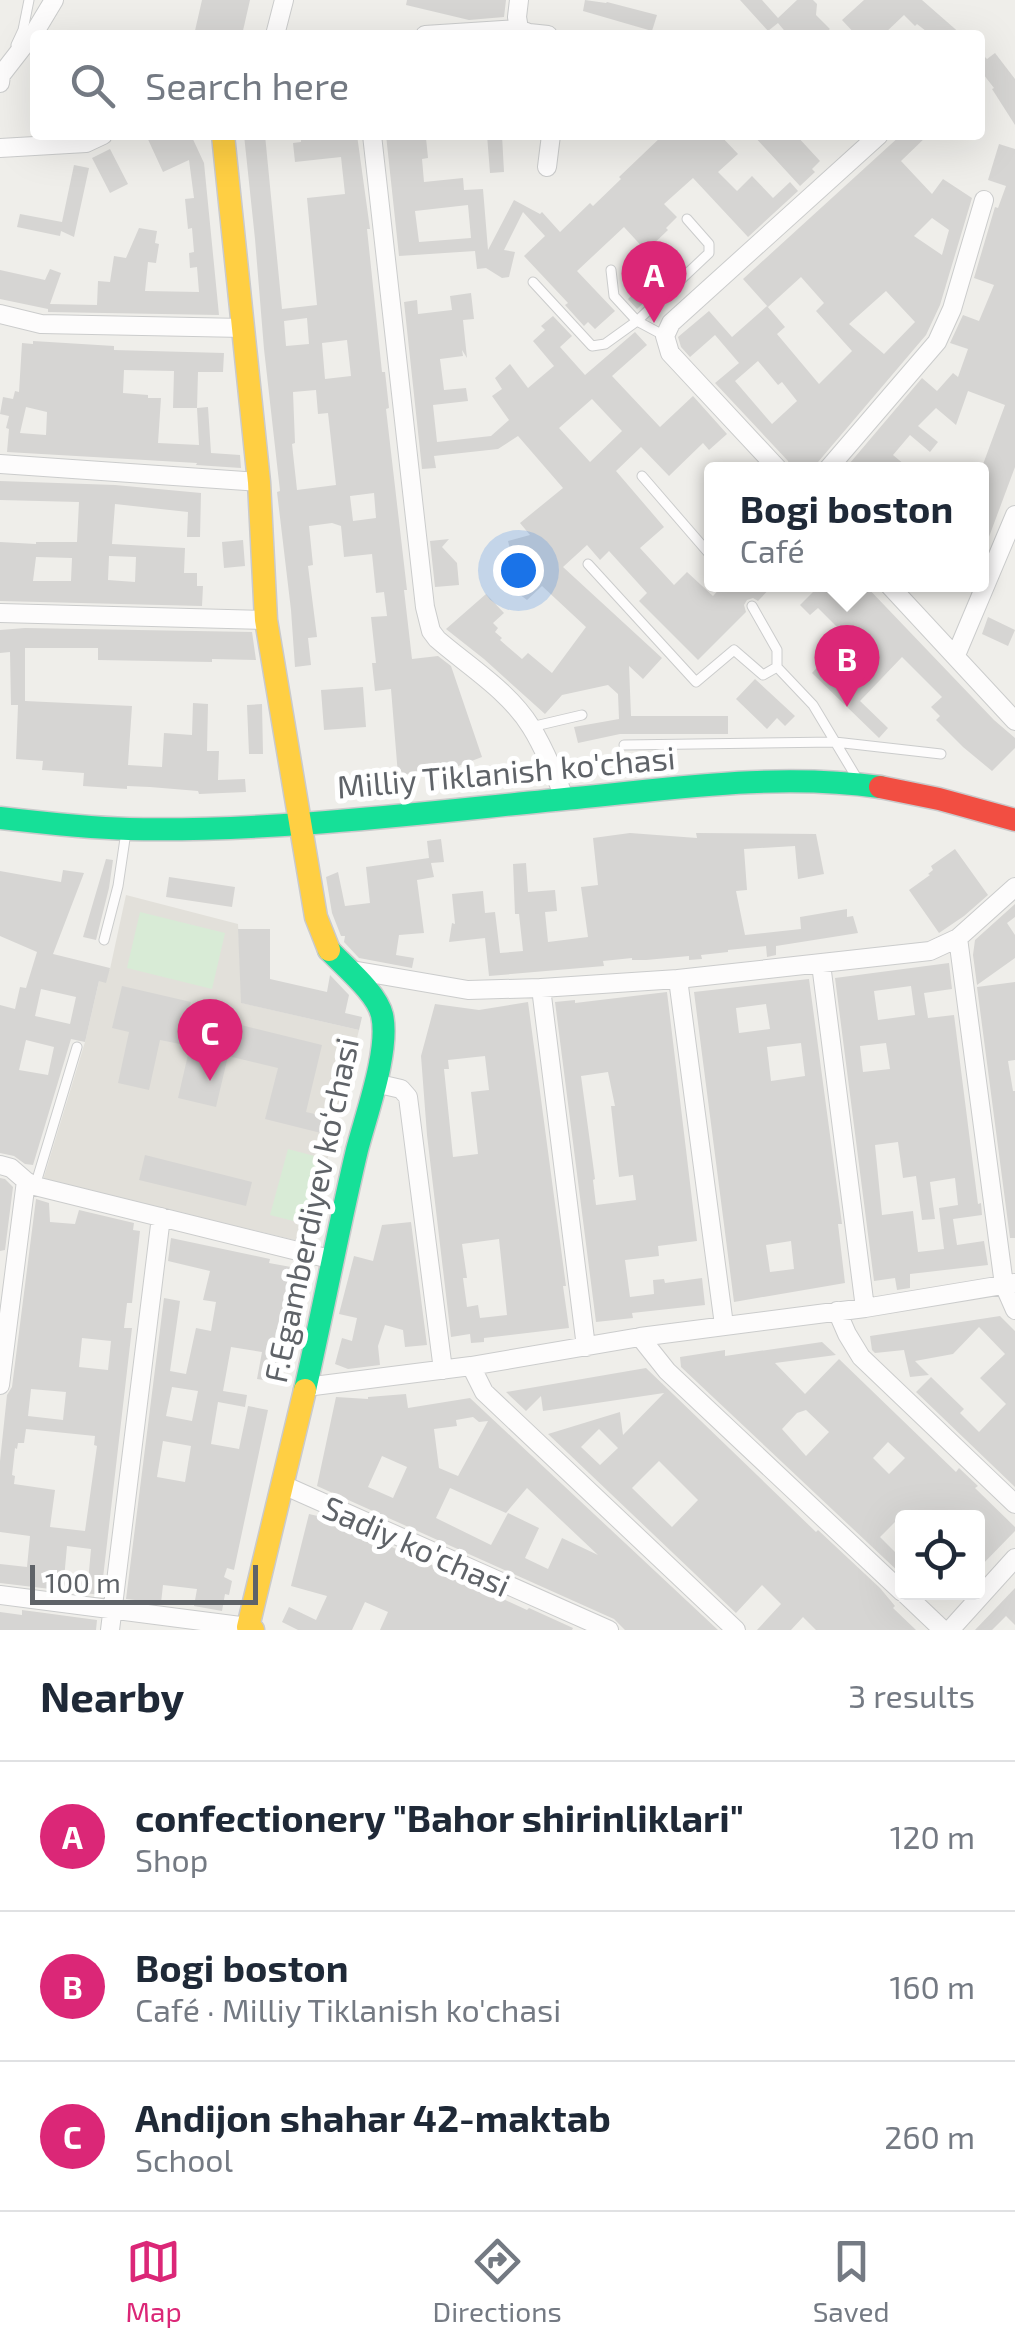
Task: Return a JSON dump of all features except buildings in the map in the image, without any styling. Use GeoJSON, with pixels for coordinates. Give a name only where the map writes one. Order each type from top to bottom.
{"type":"FeatureCollection","features":[{"type":"Feature","properties":{"kind":"street"},"geometry":{"type":"LineString","coordinates":[[36,30],[54,0]]}},
{"type":"Feature","properties":{"kind":"street"},"geometry":{"type":"LineString","coordinates":[[276,30],[284,0]]}},
{"type":"Feature","properties":{"kind":"street"},"geometry":{"type":"LineString","coordinates":[[502,30],[518,29],[519,0]]}},
{"type":"Feature","properties":{"kind":"street"},"geometry":{"type":"LineString","coordinates":[[1,79],[30,38]]}},
{"type":"Feature","properties":{"kind":"street"},"geometry":{"type":"LineString","coordinates":[[0,148],[92,140]]}},
{"type":"Feature","properties":{"kind":"street","name":"F.Egamberdiyev kо‘chasi"},"geometry":{"type":"LineString","coordinates":[[223,140],[259,482],[266,620],[316,917],[329,950],[376,1001],[383,1034],[250,1629]]}},
{"type":"Feature","properties":{"kind":"street"},"geometry":{"type":"LineString","coordinates":[[373,140],[425,607],[431,630],[531,727],[565,799]]}},
{"type":"Feature","properties":{"kind":"street"},"geometry":{"type":"LineString","coordinates":[[547,167],[550,140]]}},
{"type":"Feature","properties":{"kind":"street"},"geometry":{"type":"LineString","coordinates":[[772,462],[670,353],[665,336],[670,323],[870,140]]}},
{"type":"Feature","properties":{"kind":"street"},"geometry":{"type":"LineString","coordinates":[[833,462],[937,342],[952,309],[984,200]]}},
{"type":"Feature","properties":{"kind":"street"},"geometry":{"type":"LineString","coordinates":[[0,314],[42,324],[244,328]]}},
{"type":"Feature","properties":{"kind":"street"},"geometry":{"type":"LineString","coordinates":[[0,464],[259,482]]}},
{"type":"Feature","properties":{"kind":"street"},"geometry":{"type":"LineString","coordinates":[[989,577],[1015,515]]}},
{"type":"Feature","properties":{"kind":"street"},"geometry":{"type":"LineString","coordinates":[[896,592],[1015,721]]}},
{"type":"Feature","properties":{"kind":"street"},"geometry":{"type":"LineString","coordinates":[[956,656],[983,592]]}},
{"type":"Feature","properties":{"kind":"street"},"geometry":{"type":"LineString","coordinates":[[0,613],[266,620]]}},
{"type":"Feature","properties":{"kind":"street","name":"Milliy Tiklanish ko'chasi"},"geometry":{"type":"LineString","coordinates":[[0,818],[126,829],[222,828],[679,787],[782,783],[860,784],[940,797],[1015,820]]}},
{"type":"Feature","properties":{"kind":"street"},"geometry":{"type":"LineString","coordinates":[[346,969],[458,989],[678,979],[821,964],[930,950],[958,938],[1015,887]]}},
{"type":"Feature","properties":{"kind":"street"},"geometry":{"type":"LineString","coordinates":[[958,938],[1015,1310]]}},
{"type":"Feature","properties":{"kind":"street"},"geometry":{"type":"LineString","coordinates":[[821,964],[865,1308]]}},
{"type":"Feature","properties":{"kind":"street"},"geometry":{"type":"LineString","coordinates":[[678,979],[724,1326]]}},
{"type":"Feature","properties":{"kind":"street"},"geometry":{"type":"LineString","coordinates":[[541,988],[586,1347]]}},
{"type":"Feature","properties":{"kind":"street"},"geometry":{"type":"LineString","coordinates":[[374,1083],[401,1090],[408,1097],[442,1370]]}},
{"type":"Feature","properties":{"kind":"street"},"geometry":{"type":"LineString","coordinates":[[0,1165],[8,1166],[30,1183],[334,1260]]}},
{"type":"Feature","properties":{"kind":"street"},"geometry":{"type":"LineString","coordinates":[[0,1385],[30,1183]]}},
{"type":"Feature","properties":{"kind":"street"},"geometry":{"type":"LineString","coordinates":[[111,1621],[161,1216]]}},
{"type":"Feature","properties":{"kind":"street"},"geometry":{"type":"LineString","coordinates":[[306,1387],[471,1366],[1009,1284]]}},
{"type":"Feature","properties":{"kind":"street"},"geometry":{"type":"LineString","coordinates":[[836,1311],[862,1357],[1015,1504]]}},
{"type":"Feature","properties":{"kind":"street"},"geometry":{"type":"LineString","coordinates":[[640,1338],[667,1372],[895,1585]]}},
{"type":"Feature","properties":{"kind":"street"},"geometry":{"type":"LineString","coordinates":[[471,1366],[484,1392],[736,1630]]}},
{"type":"Feature","properties":{"kind":"street","name":"Sadiy ko'chasi"},"geometry":{"type":"LineString","coordinates":[[280,1484],[609,1630]]}},
{"type":"Feature","properties":{"kind":"street"},"geometry":{"type":"LineString","coordinates":[[950,1630],[1015,1558]]}},
{"type":"Feature","properties":{"kind":"street"},"geometry":{"type":"LineString","coordinates":[[0,1595],[111,1621],[250,1629]]}},
{"type":"Feature","properties":{"kind":"street"},"geometry":{"type":"LineString","coordinates":[[911,1600],[943,1630]]}},
{"type":"Feature","properties":{"kind":"lane"},"geometry":{"type":"LineString","coordinates":[[1,79],[23,30],[29,0]]}},
{"type":"Feature","properties":{"kind":"lane"},"geometry":{"type":"LineString","coordinates":[[533,282],[592,346],[605,344],[637,321],[709,254],[709,244],[687,219]]}},
{"type":"Feature","properties":{"kind":"lane"},"geometry":{"type":"LineString","coordinates":[[611,270],[614,296],[637,321],[665,336]]}},
{"type":"Feature","properties":{"kind":"lane"},"geometry":{"type":"LineString","coordinates":[[642,476],[704,548]]}},
{"type":"Feature","properties":{"kind":"lane"},"geometry":{"type":"LineString","coordinates":[[588,564],[696,682],[734,650],[763,676],[777,666]]}},
{"type":"Feature","properties":{"kind":"lane"},"geometry":{"type":"LineString","coordinates":[[752,606],[777,650],[777,666],[813,705],[860,784]]}},
{"type":"Feature","properties":{"kind":"lane"},"geometry":{"type":"LineString","coordinates":[[531,727],[582,715]]}},
{"type":"Feature","properties":{"kind":"lane"},"geometry":{"type":"LineString","coordinates":[[624,745],[835,742],[941,754]]}},
{"type":"Feature","properties":{"kind":"lane"},"geometry":{"type":"LineString","coordinates":[[104,940],[118,886],[126,829]]}},
{"type":"Feature","properties":{"kind":"lane"},"geometry":{"type":"LineString","coordinates":[[30,1183],[78,1047]]}},
{"type":"Feature","properties":{"kind":"shaded area"},"geometry":{"type":"Polygon","coordinates":[[[126,895],[238,924],[242,1003],[359,1030],[307,1243],[43,1180],[85,1042],[99,981],[110,969],[126,895]]]}},
{"type":"Feature","properties":{"kind":"green space"},"geometry":{"type":"Polygon","coordinates":[[[140,912],[225,933],[212,989],[127,968],[140,912]]]}},
{"type":"Feature","properties":{"kind":"green space"},"geometry":{"type":"Polygon","coordinates":[[[288,1149],[322,1158],[305,1224],[270,1215],[288,1149]]]}},
{"type":"Feature","properties":{"kind":"traffic: fast"},"geometry":{"type":"LineString","coordinates":[[0,818],[113,828],[185,829],[353,820],[728,784],[804,781],[880,787]]}},
{"type":"Feature","properties":{"kind":"traffic: fast"},"geometry":{"type":"LineString","coordinates":[[305,1390],[350,1180],[376,1082],[384,1029],[379,1007],[367,989],[329,950]]}},
{"type":"Feature","properties":{"kind":"traffic: slow"},"geometry":{"type":"LineString","coordinates":[[224,140],[259,482],[266,620],[316,917],[329,950]]}},
{"type":"Feature","properties":{"kind":"traffic: slow"},"geometry":{"type":"LineString","coordinates":[[253,1630],[248,1627],[305,1390]]}},
{"type":"Feature","properties":{"kind":"traffic: jam"},"geometry":{"type":"LineString","coordinates":[[880,787],[1015,820]]}},
{"type":"Feature","properties":{"kind":"place","name":"confectionery \"Bahor shirinliklari\""},"geometry":{"type":"Point","coordinates":[654,323]}},
{"type":"Feature","properties":{"kind":"place","name":"Bogi boston"},"geometry":{"type":"Point","coordinates":[847,707]}},
{"type":"Feature","properties":{"kind":"place","name":"Andijon shahar 42-maktab"},"geometry":{"type":"Point","coordinates":[210,1081]}}]}
